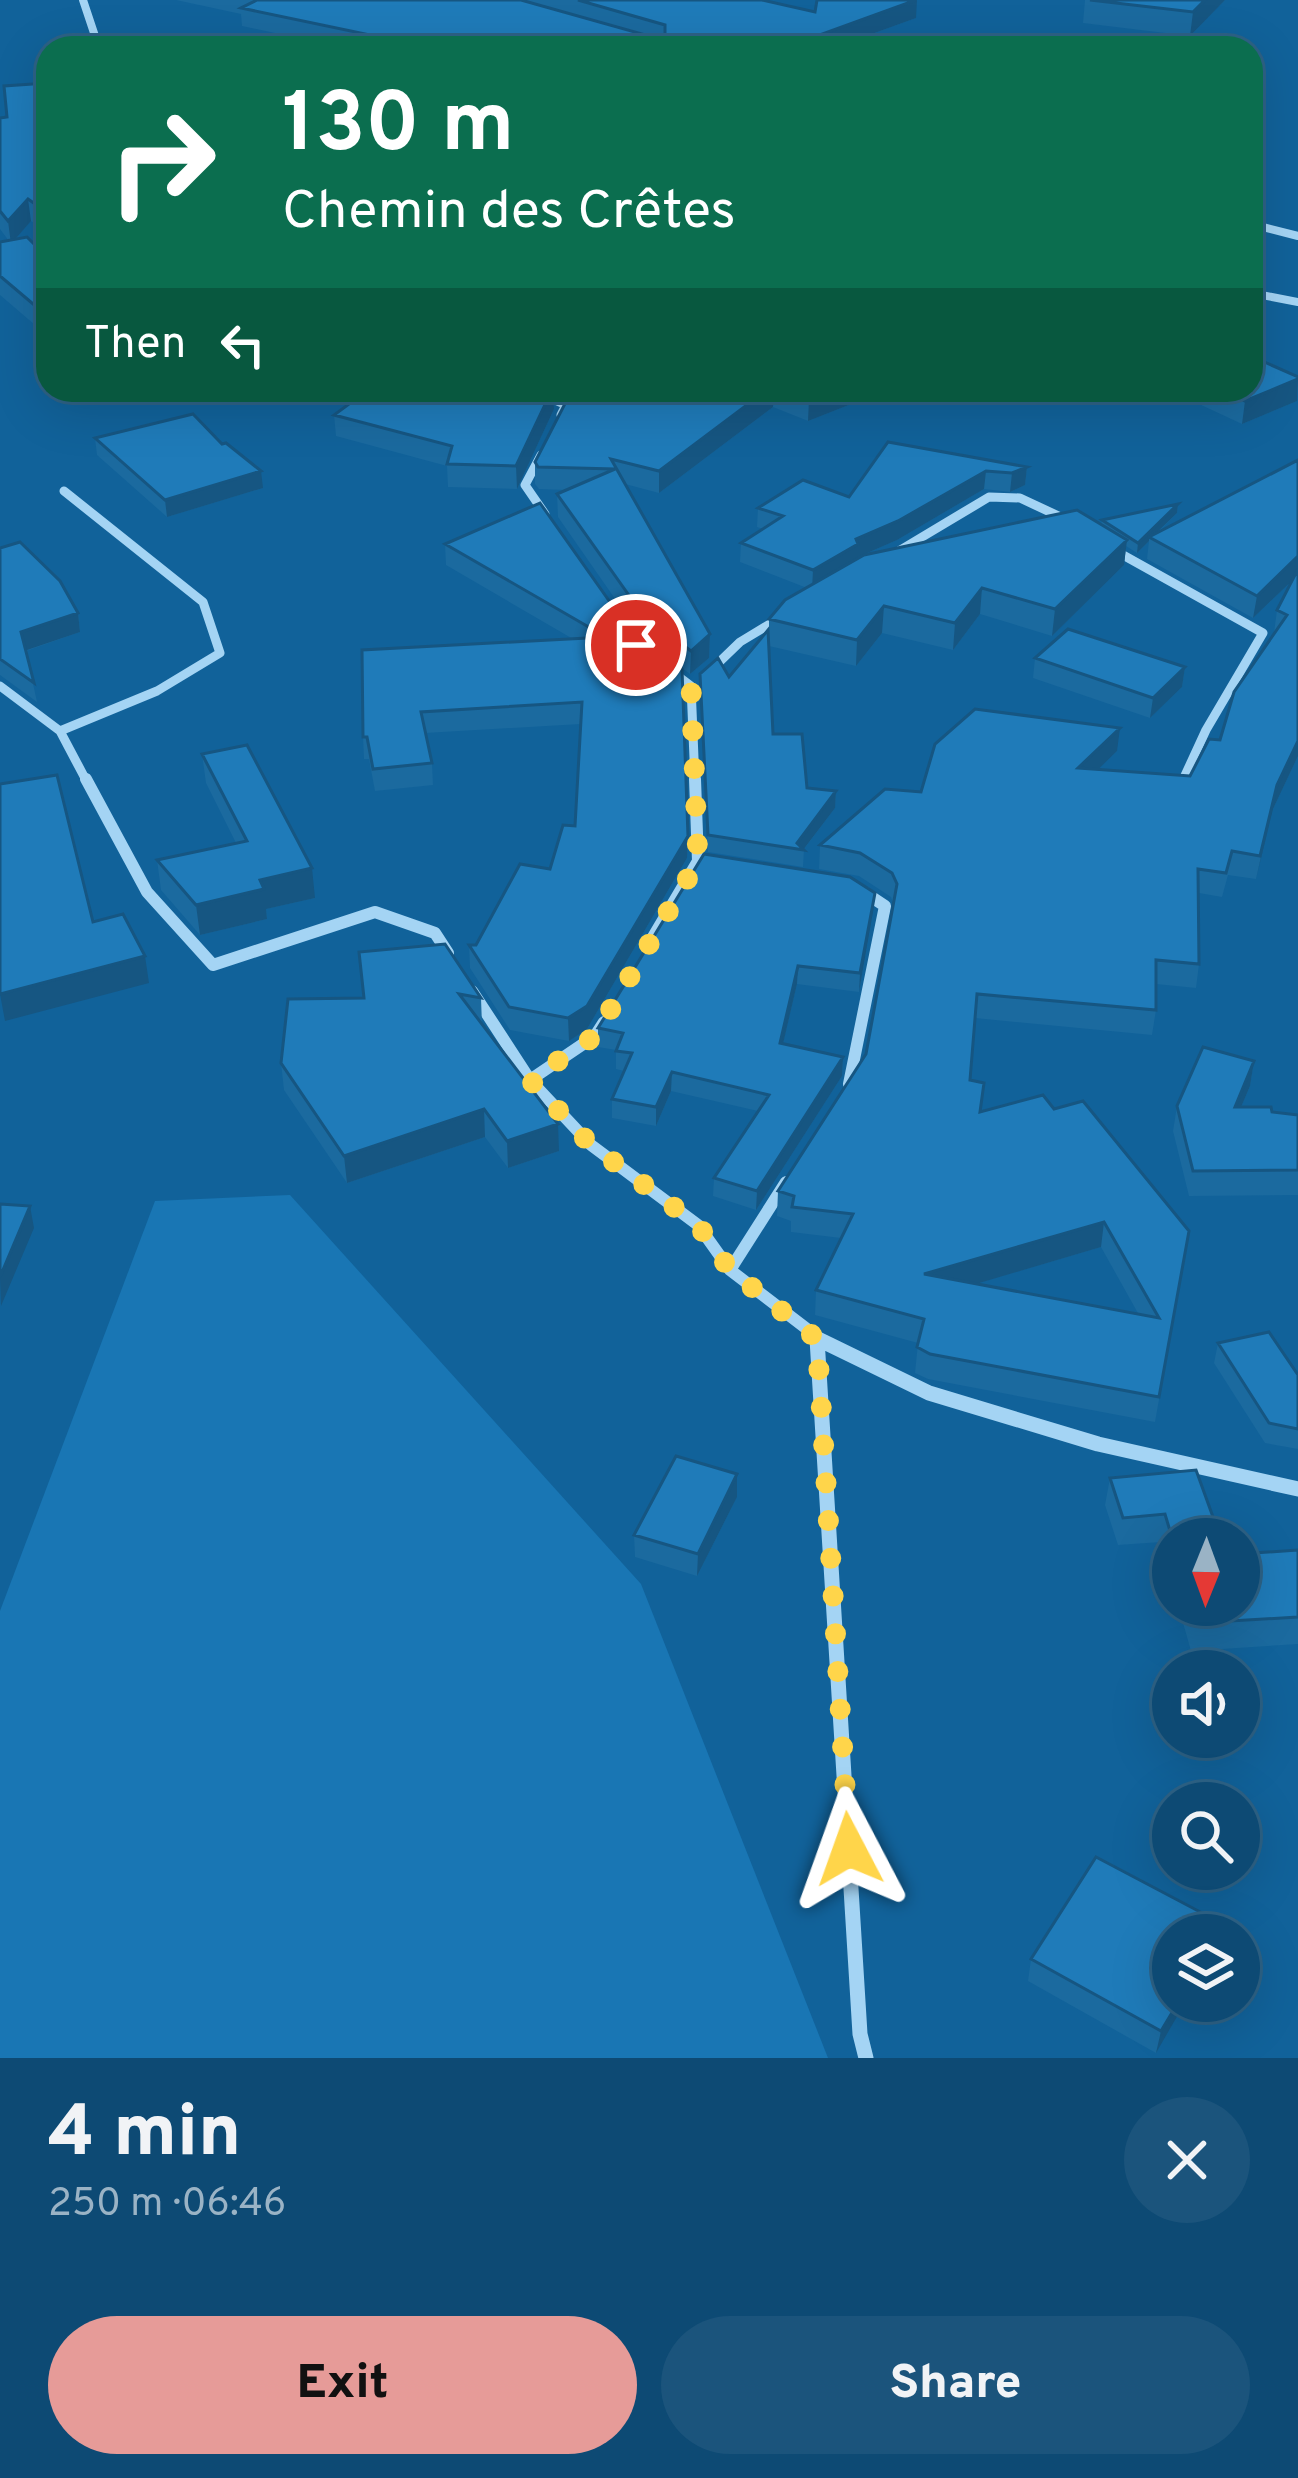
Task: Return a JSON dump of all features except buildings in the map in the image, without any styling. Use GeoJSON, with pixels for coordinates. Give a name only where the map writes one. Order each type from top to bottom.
{"type":"FeatureCollection","features":[{"type":"Feature","properties":{"kind":"street"},"geometry":{"type":"LineString","coordinates":[[83,0],[95,36]]}},
{"type":"Feature","properties":{"kind":"street"},"geometry":{"type":"LineString","coordinates":[[1263,227],[1298,236]]}},
{"type":"Feature","properties":{"kind":"street"},"geometry":{"type":"LineString","coordinates":[[1263,295],[1298,302]]}},
{"type":"Feature","properties":{"kind":"street"},"geometry":{"type":"LineString","coordinates":[[556,425],[566,405],[559,402]]}},
{"type":"Feature","properties":{"kind":"street"},"geometry":{"type":"LineString","coordinates":[[546,445],[525,485],[550,521]]}},
{"type":"Feature","properties":{"kind":"street"},"geometry":{"type":"LineString","coordinates":[[60,730],[157,691],[220,653],[202,602],[64,491]]}},
{"type":"Feature","properties":{"kind":"street"},"geometry":{"type":"LineString","coordinates":[[871,569],[989,497],[1020,498],[1073,522]]}},
{"type":"Feature","properties":{"kind":"street"},"geometry":{"type":"LineString","coordinates":[[1106,545],[1184,593],[1263,633],[1206,730],[1178,790]]}},
{"type":"Feature","properties":{"kind":"street"},"geometry":{"type":"LineString","coordinates":[[691,686],[740,642],[797,608]]}},
{"type":"Feature","properties":{"kind":"street"},"geometry":{"type":"LineString","coordinates":[[654,659],[691,686]]}},
{"type":"Feature","properties":{"kind":"street"},"geometry":{"type":"LineString","coordinates":[[0,686],[60,730],[147,892],[213,965],[375,912],[435,933],[530,1080],[591,1145],[698,1225],[730,1270],[817,1339],[929,1393],[1098,1444],[1298,1489]]}},
{"type":"Feature","properties":{"kind":"street"},"geometry":{"type":"LineString","coordinates":[[641,958],[698,861],[691,686]]}},
{"type":"Feature","properties":{"kind":"street"},"geometry":{"type":"LineString","coordinates":[[698,861],[721,864]]}},
{"type":"Feature","properties":{"kind":"street"},"geometry":{"type":"LineString","coordinates":[[841,1096],[854,1076],[885,906],[853,885]]}},
{"type":"Feature","properties":{"kind":"street"},"geometry":{"type":"LineString","coordinates":[[530,1080],[595,1036],[607,1017]]}},
{"type":"Feature","properties":{"kind":"street"},"geometry":{"type":"LineString","coordinates":[[730,1270],[792,1173]]}},
{"type":"Feature","properties":{"kind":"street"},"geometry":{"type":"LineString","coordinates":[[817,1339],[860,2034],[866,2058]]}},
{"type":"Feature","properties":{"kind":"shaded area"},"geometry":{"type":"Polygon","coordinates":[[[290,1195],[641,1584],[828,2058],[0,2058],[0,1611],[155,1201],[290,1195]]]}},
{"type":"Feature","properties":{"kind":"route"},"geometry":{"type":"LineString","coordinates":[[636,645],[691,686],[698,861],[595,1036],[530,1080],[591,1145],[698,1225],[730,1270],[817,1339],[849,1849]]}}]}
